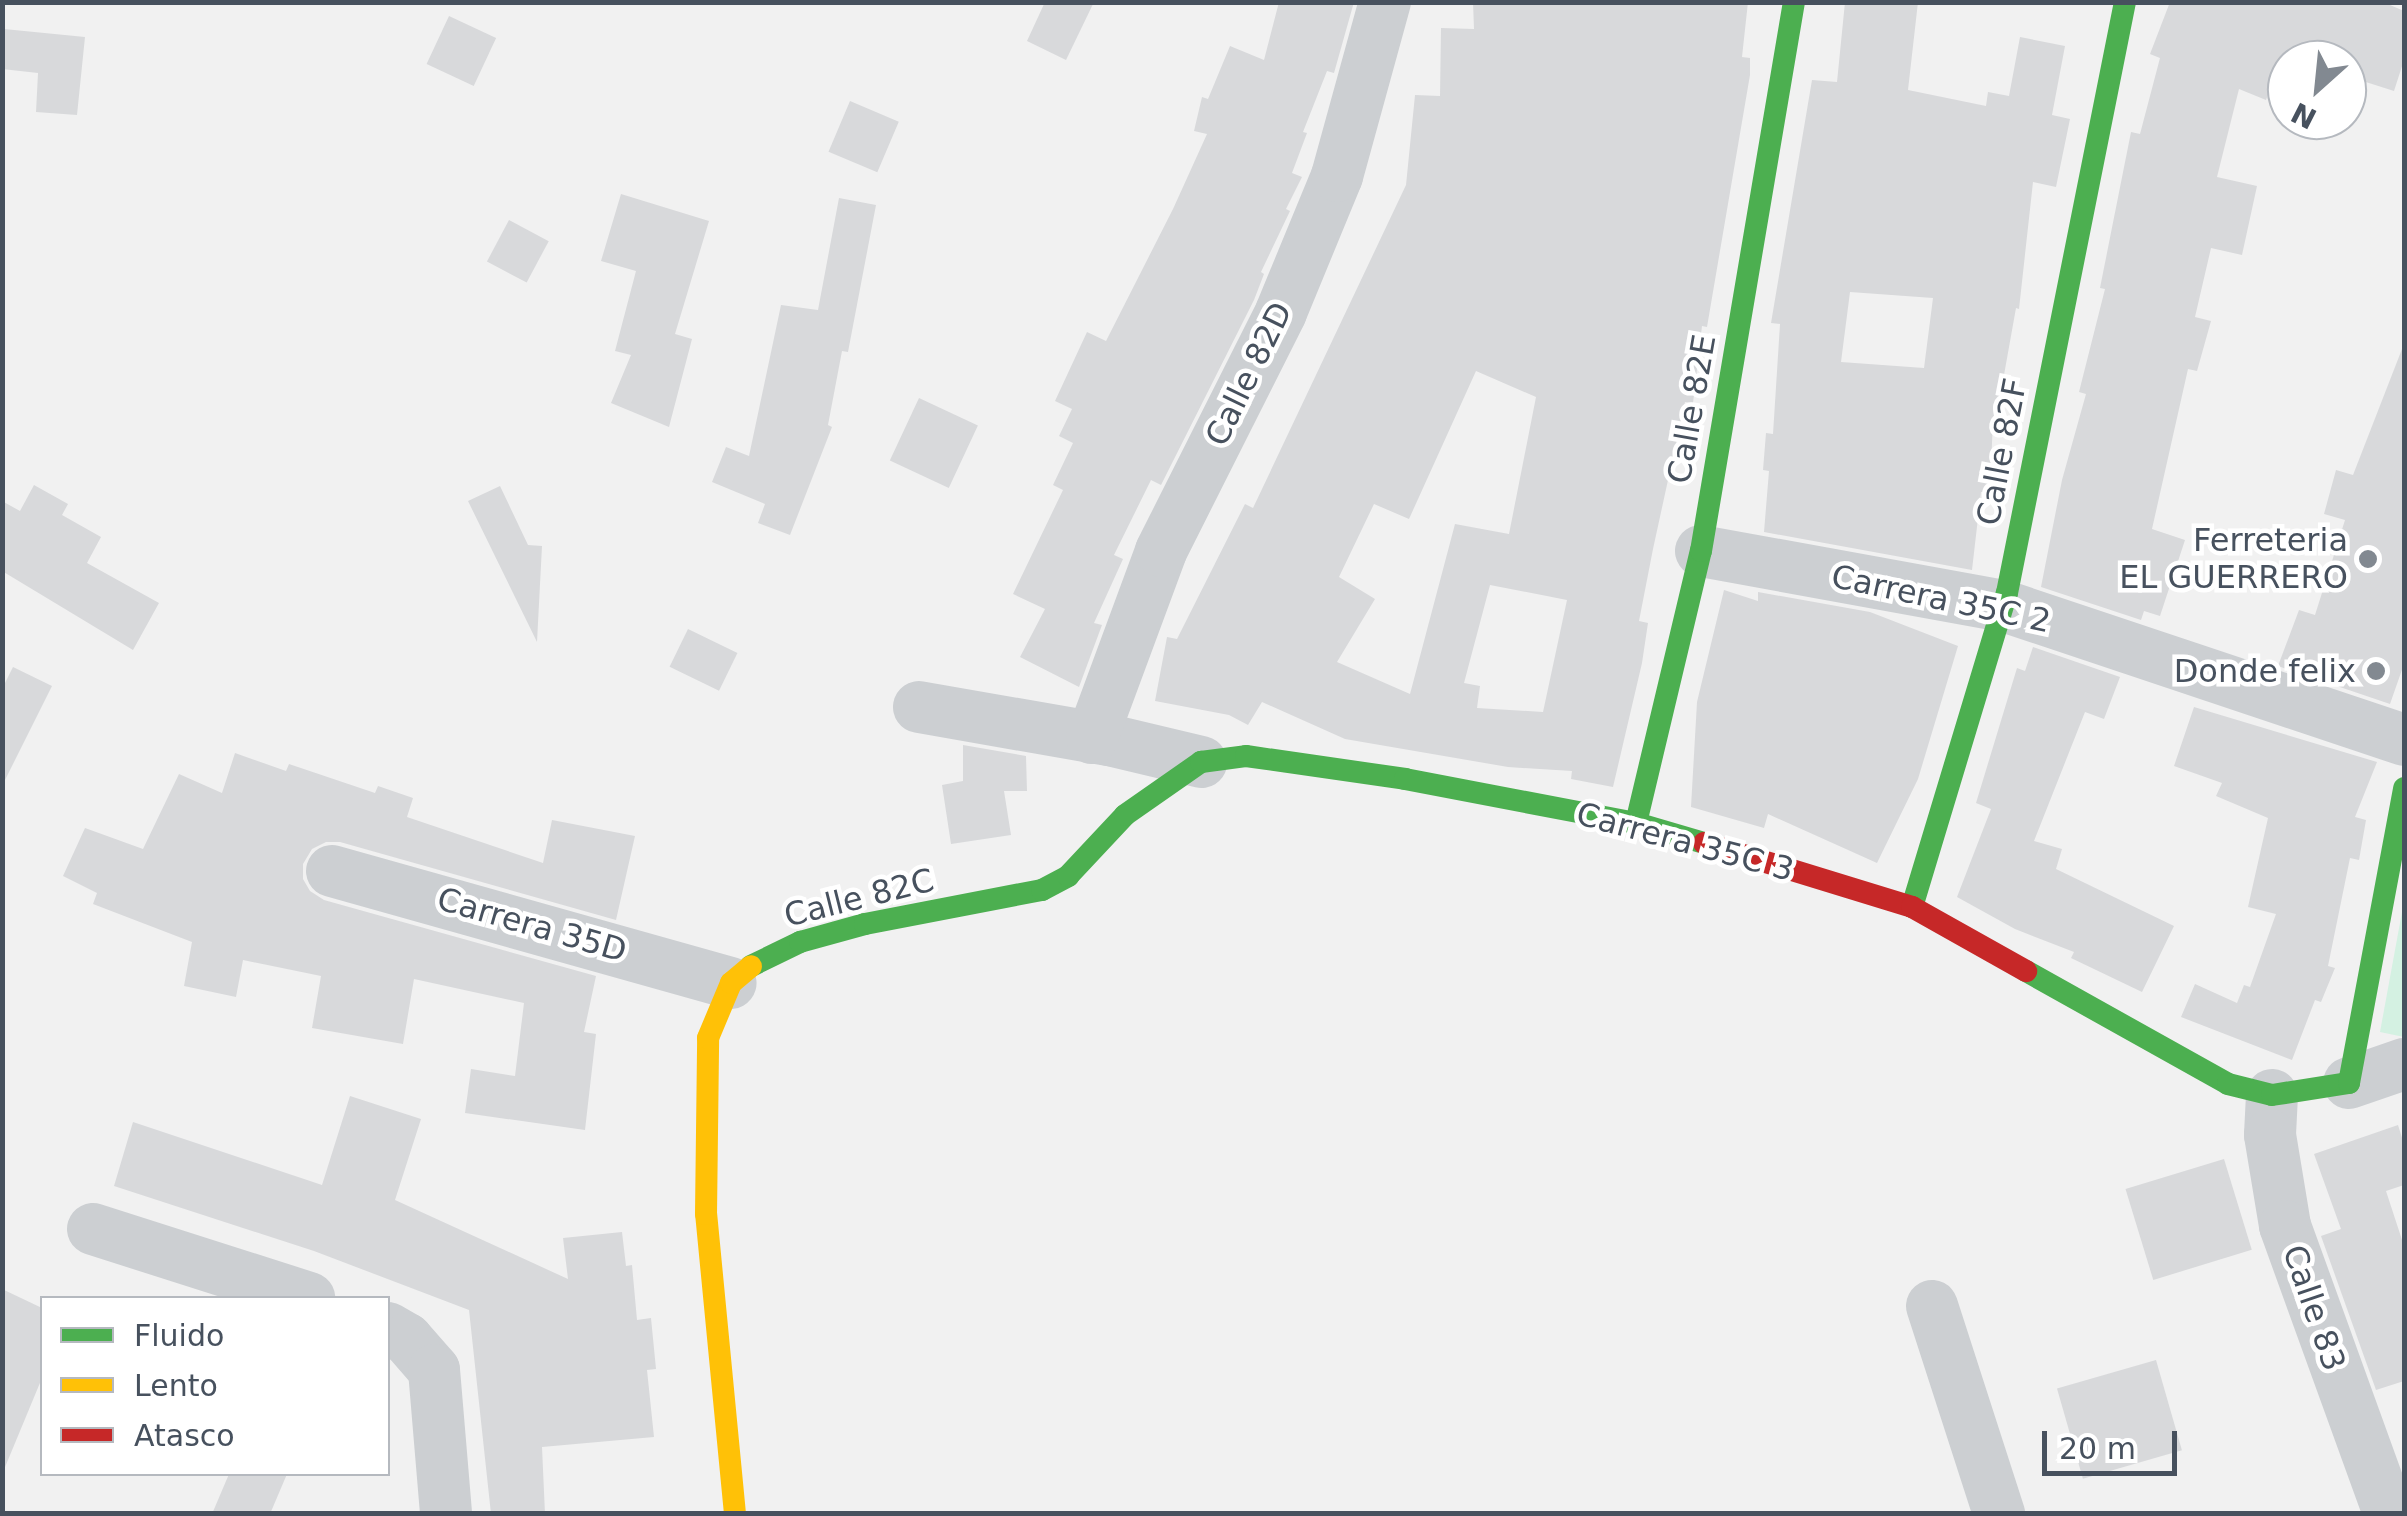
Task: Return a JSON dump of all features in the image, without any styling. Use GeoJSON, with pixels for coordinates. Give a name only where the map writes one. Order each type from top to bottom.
{"type":"FeatureCollection","features":[{"type":"Feature","properties":{"kind":"street","name":"Calle 82D"},"geometry":{"type":"LineString","coordinates":[[1092,738],[1161,551],[1281,312],[1337,176],[1385,2]]}},
{"type":"Feature","properties":{"kind":"street","name":"Calle 82E"},"geometry":{"type":"LineString","coordinates":[[1636,823],[1701,551],[1794,2]]}},
{"type":"Feature","properties":{"kind":"street","name":"Calle 82F"},"geometry":{"type":"LineString","coordinates":[[1912,907],[2004,606],[2125,2]]}},
{"type":"Feature","properties":{"kind":"street","name":"Carrera 35C 2"},"geometry":{"type":"LineString","coordinates":[[1701,551],[2004,606],[2404,740]]}},
{"type":"Feature","properties":{"kind":"street","name":"Carrera 35C 3"},"geometry":{"type":"LineString","coordinates":[[920,707],[1201,762],[1246,756],[1405,779],[1636,823],[1912,907],[2228,1084],[2272,1095],[2349,1083],[2404,1064]]}},
{"type":"Feature","properties":{"kind":"street","name":"Calle 82C"},"geometry":{"type":"LineString","coordinates":[[731,982],[757,961],[800,942],[865,924],[1042,890],[1068,876],[1138,805],[1201,762]]}},
{"type":"Feature","properties":{"kind":"street"},"geometry":{"type":"LineString","coordinates":[[2349,1083],[2404,788]]}},
{"type":"Feature","properties":{"kind":"street","name":"Carrera 35D"},"geometry":{"type":"LineString","coordinates":[[332,871],[731,982]]}},
{"type":"Feature","properties":{"kind":"street"},"geometry":{"type":"LineString","coordinates":[[731,982],[708,1038],[706,1214],[735,1514]]}},
{"type":"Feature","properties":{"kind":"street","name":"Calle 83"},"geometry":{"type":"LineString","coordinates":[[2272,1095],[2270,1134],[2285,1226],[2389,1514]]}},
{"type":"Feature","properties":{"kind":"street"},"geometry":{"type":"LineString","coordinates":[[92,1228],[303,1296]]}},
{"type":"Feature","properties":{"kind":"street"},"geometry":{"type":"LineString","coordinates":[[1932,1306],[1999,1514]]}},
{"type":"Feature","properties":{"kind":"street"},"geometry":{"type":"LineString","coordinates":[[390,1329],[408,1339],[434,1370],[446,1514]]}},
{"type":"Feature","properties":{"kind":"green space"},"geometry":{"type":"Polygon","coordinates":[[[2404,901],[2404,1037],[2380,1032],[2404,901]]]}},
{"type":"Feature","properties":{"kind":"building"},"geometry":{"type":"Polygon","coordinates":[[[1045,2],[1094,2],[1066,60],[1027,41],[1045,2]]]}},
{"type":"Feature","properties":{"kind":"building"},"geometry":{"type":"Polygon","coordinates":[[[1279,2],[1354,2],[1334,73],[1327,71],[1303,132],[1307,133],[1292,173],[1302,177],[1286,209],[1290,211],[1261,272],[1264,274],[1254,300],[1161,485],[1151,480],[1114,555],[1123,559],[1094,623],[1102,625],[1079,687],[1020,657],[1045,609],[1013,594],[1063,490],[1053,485],[1073,443],[1059,436],[1072,409],[1055,401],[1087,332],[1106,341],[1173,209],[1207,134],[1194,131],[1202,97],[1208,99],[1230,46],[1264,60],[1279,2]]]}},
{"type":"Feature","properties":{"kind":"building"},"geometry":{"type":"Polygon","coordinates":[[[1473,2],[1748,2],[1742,57],[1750,58],[1750,75],[1707,327],[1702,326],[1693,403],[1685,402],[1653,549],[1639,621],[1648,623],[1642,663],[1613,787],[1571,779],[1572,771],[1508,767],[1345,739],[1262,702],[1248,725],[1229,715],[1155,701],[1167,637],[1177,639],[1245,504],[1253,508],[1406,185],[1415,95],[1440,96],[1441,28],[1474,29],[1473,2]],[[1476,371],[1409,519],[1374,504],[1339,577],[1375,599],[1337,662],[1410,694],[1455,524],[1509,534],[1536,397],[1476,371]],[[1490,585],[1464,683],[1480,686],[1477,708],[1543,712],[1567,600],[1490,585]]]}},
{"type":"Feature","properties":{"kind":"building"},"geometry":{"type":"Polygon","coordinates":[[[1845,2],[1918,2],[1908,90],[1986,106],[1988,92],[2009,96],[2020,37],[2065,46],[2052,115],[2070,119],[2056,187],[2033,182],[2019,309],[2016,308],[2004,375],[2001,419],[1993,419],[1990,492],[1981,492],[1972,570],[1764,532],[1769,471],[1763,470],[1766,433],[1773,434],[1780,324],[1771,323],[1812,80],[1837,82],[1845,2]],[[1850,292],[1841,362],[1924,368],[1933,298],[1850,292]]]}},
{"type":"Feature","properties":{"kind":"building"},"geometry":{"type":"Polygon","coordinates":[[[2170,2],[2383,2],[2404,11],[2404,60],[2394,91],[2367,82],[2367,40],[2267,40],[2266,100],[2239,89],[2217,177],[2257,186],[2242,255],[2211,248],[2195,317],[2211,321],[2197,371],[2188,369],[2152,529],[2185,540],[2160,616],[2144,611],[2141,620],[2041,587],[2062,480],[2086,394],[2079,392],[2105,289],[2100,288],[2131,132],[2140,134],[2160,58],[2150,54],[2170,2]]]}},
{"type":"Feature","properties":{"kind":"building"},"geometry":{"type":"Polygon","coordinates":[[[449,16],[496,38],[474,86],[427,64],[449,16]]]}},
{"type":"Feature","properties":{"kind":"building"},"geometry":{"type":"Polygon","coordinates":[[[4,29],[85,37],[77,115],[36,112],[38,73],[2,69],[4,29]]]}},
{"type":"Feature","properties":{"kind":"building"},"geometry":{"type":"Polygon","coordinates":[[[850,101],[899,122],[877,172],[829,152],[850,101]]]}},
{"type":"Feature","properties":{"kind":"building"},"geometry":{"type":"Polygon","coordinates":[[[621,194],[709,221],[675,334],[692,339],[669,427],[611,403],[631,355],[615,351],[636,271],[601,261],[621,194]]]}},
{"type":"Feature","properties":{"kind":"building"},"geometry":{"type":"Polygon","coordinates":[[[839,198],[876,205],[848,352],[842,351],[828,425],[832,427],[790,535],[758,523],[765,504],[712,482],[726,447],[749,456],[781,305],[818,310],[839,198]]]}},
{"type":"Feature","properties":{"kind":"building"},"geometry":{"type":"Polygon","coordinates":[[[509,220],[549,241],[527,283],[487,261],[509,220]]]}},
{"type":"Feature","properties":{"kind":"building"},"geometry":{"type":"Polygon","coordinates":[[[2402,349],[2404,664],[2390,704],[2278,666],[2299,610],[2315,615],[2345,520],[2324,514],[2336,470],[2353,475],[2402,349]]]}},
{"type":"Feature","properties":{"kind":"building"},"geometry":{"type":"Polygon","coordinates":[[[919,398],[978,425],[949,488],[890,461],[919,398]]]}},
{"type":"Feature","properties":{"kind":"building"},"geometry":{"type":"Polygon","coordinates":[[[34,485],[68,504],[62,515],[101,537],[87,563],[159,603],[133,650],[2,571],[2,501],[20,511],[34,485]]]}},
{"type":"Feature","properties":{"kind":"building"},"geometry":{"type":"Polygon","coordinates":[[[500,486],[528,545],[542,546],[537,642],[468,501],[500,486]]]}},
{"type":"Feature","properties":{"kind":"building"},"geometry":{"type":"Polygon","coordinates":[[[1724,590],[1758,601],[1758,592],[1870,612],[1958,646],[1918,779],[1877,863],[1768,814],[1764,828],[1691,807],[1697,702],[1724,590]]]}},
{"type":"Feature","properties":{"kind":"building"},"geometry":{"type":"Polygon","coordinates":[[[688,629],[737,653],[719,691],[670,667],[688,629]]]}},
{"type":"Feature","properties":{"kind":"building"},"geometry":{"type":"Polygon","coordinates":[[[2033,647],[2120,677],[2104,719],[2085,712],[2034,841],[2062,849],[2056,869],[2174,926],[2142,992],[2071,958],[2074,952],[2015,929],[1957,897],[1991,809],[1976,803],[2017,668],[2025,671],[2033,647]]]}},
{"type":"Feature","properties":{"kind":"building"},"geometry":{"type":"Polygon","coordinates":[[[13,667],[52,686],[2,786],[2,689],[13,667]]]}},
{"type":"Feature","properties":{"kind":"building"},"geometry":{"type":"Polygon","coordinates":[[[2194,707],[2377,762],[2355,817],[2366,820],[2359,860],[2350,858],[2328,966],[2335,968],[2321,1002],[2315,1000],[2292,1060],[2181,1017],[2195,984],[2237,1003],[2244,985],[2250,987],[2276,914],[2248,907],[2268,818],[2216,796],[2222,783],[2174,766],[2194,707]]]}},
{"type":"Feature","properties":{"kind":"building"},"geometry":{"type":"Polygon","coordinates":[[[963,745],[1026,756],[1027,791],[1004,791],[1011,835],[951,844],[942,785],[963,781],[963,745]]]}},
{"type":"Feature","properties":{"kind":"building"},"geometry":{"type":"Polygon","coordinates":[[[235,753],[286,771],[289,764],[375,793],[378,786],[413,798],[407,817],[543,863],[552,820],[635,836],[616,920],[340,842],[326,842],[312,849],[303,864],[303,879],[310,891],[324,900],[596,976],[584,1032],[596,1034],[585,1130],[465,1113],[471,1069],[515,1076],[524,1003],[414,979],[403,1044],[312,1028],[321,976],[243,960],[236,997],[184,986],[192,942],[93,904],[97,893],[63,876],[85,828],[143,849],[179,774],[222,793],[235,753]]]}},
{"type":"Feature","properties":{"kind":"building"},"geometry":{"type":"Polygon","coordinates":[[[350,1096],[421,1119],[395,1200],[568,1279],[563,1238],[622,1232],[626,1266],[632,1265],[637,1320],[651,1318],[656,1369],[647,1370],[654,1437],[542,1447],[545,1514],[491,1514],[469,1310],[314,1251],[114,1186],[133,1122],[322,1185],[350,1096]]]}},
{"type":"Feature","properties":{"kind":"building"},"geometry":{"type":"Polygon","coordinates":[[[2398,1125],[2404,1144],[2404,1185],[2386,1191],[2404,1246],[2404,1381],[2376,1390],[2321,1236],[2341,1229],[2314,1154],[2398,1125]]]}},
{"type":"Feature","properties":{"kind":"building"},"geometry":{"type":"Polygon","coordinates":[[[2224,1159],[2252,1250],[2153,1280],[2126,1189],[2224,1159]]]}},
{"type":"Feature","properties":{"kind":"building"},"geometry":{"type":"Polygon","coordinates":[[[2,1289],[40,1307],[40,1383],[3,1472],[2,1289]]]}},
{"type":"Feature","properties":{"kind":"building"},"geometry":{"type":"Polygon","coordinates":[[[2156,1360],[2182,1450],[2083,1479],[2057,1388],[2156,1360]]]}},
{"type":"Feature","properties":{"kind":"building"},"geometry":{"type":"Polygon","coordinates":[[[228,1476],[286,1476],[270,1514],[212,1514],[228,1476]]]}},
{"type":"Feature","properties":{"kind":"traffic: fast"},"geometry":{"type":"LineString","coordinates":[[1636,823],[1701,551],[1794,2]]}},
{"type":"Feature","properties":{"kind":"traffic: fast"},"geometry":{"type":"LineString","coordinates":[[1912,907],[2007,593],[2125,2]]}},
{"type":"Feature","properties":{"kind":"traffic: fast"},"geometry":{"type":"LineString","coordinates":[[751,966],[800,942],[865,924],[1042,890],[1068,876],[1125,815],[1201,762],[1246,756],[1405,779],[1636,823],[1704,843]]}},
{"type":"Feature","properties":{"kind":"traffic: fast"},"geometry":{"type":"LineString","coordinates":[[2026,971],[2228,1084],[2272,1095],[2349,1083],[2404,788]]}},
{"type":"Feature","properties":{"kind":"traffic: slow"},"geometry":{"type":"LineString","coordinates":[[735,1514],[706,1214],[708,1038],[731,983],[751,966]]}},
{"type":"Feature","properties":{"kind":"traffic: jam"},"geometry":{"type":"LineString","coordinates":[[1704,843],[1912,907],[2026,971]]}},
{"type":"Feature","properties":{"kind":"place","name":"Ferreteria EL GUERRERO"},"geometry":{"type":"Point","coordinates":[2368,559]}},
{"type":"Feature","properties":{"kind":"place","name":"Donde felix"},"geometry":{"type":"Point","coordinates":[2376,671]}}]}
